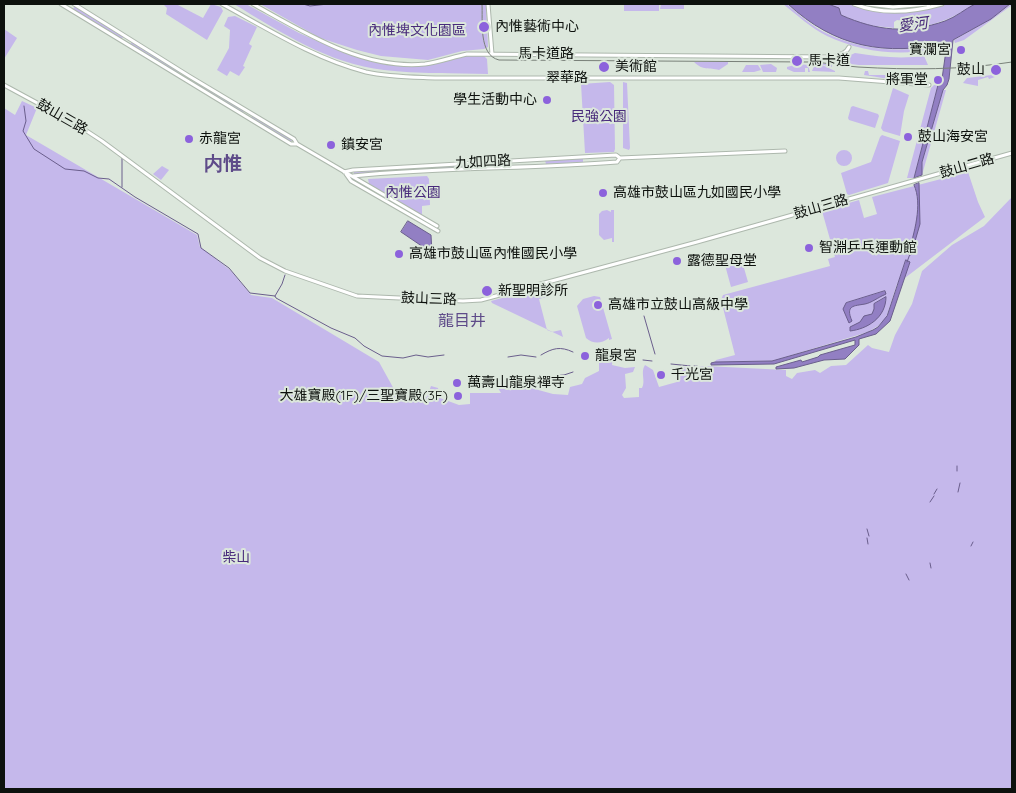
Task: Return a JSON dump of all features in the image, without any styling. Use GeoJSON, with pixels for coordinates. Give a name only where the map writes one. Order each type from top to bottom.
{"type":"FeatureCollection","features":[{"type":"Feature","properties":{"kind":"street"},"geometry":{"type":"LineString","coordinates":[[61,4],[291,144],[297,144]]}},
{"type":"Feature","properties":{"kind":"street"},"geometry":{"type":"LineString","coordinates":[[74,4],[294,139],[297,144],[437,226]]}},
{"type":"Feature","properties":{"kind":"street","name":"翠華路"},"geometry":{"type":"LineString","coordinates":[[222,4],[292,42],[336,62],[367,72],[392,76],[498,78],[838,78],[929,85]]}},
{"type":"Feature","properties":{"kind":"street","name":"馬卡道路"},"geometry":{"type":"LineString","coordinates":[[253,4],[312,36],[373,59],[403,64],[423,64],[467,54],[830,57],[841,54],[849,47]]}},
{"type":"Feature","properties":{"kind":"street"},"geometry":{"type":"LineString","coordinates":[[488,4],[492,54]]}},
{"type":"Feature","properties":{"kind":"street"},"geometry":{"type":"LineString","coordinates":[[854,4],[901,8],[942,4]]}},
{"type":"Feature","properties":{"kind":"street"},"geometry":{"type":"LineString","coordinates":[[867,4],[875,6]]}},
{"type":"Feature","properties":{"kind":"street","name":"鼓山三路"},"geometry":{"type":"LineString","coordinates":[[4,85],[76,124],[102,141],[267,262],[324,286],[364,297],[479,300],[697,242],[914,181]]}},
{"type":"Feature","properties":{"kind":"street","name":"九如四路"},"geometry":{"type":"LineString","coordinates":[[344,172],[479,162],[616,155],[620,158],[785,150]]}},
{"type":"Feature","properties":{"kind":"street","name":"鼓山二路"},"geometry":{"type":"LineString","coordinates":[[914,181],[1012,153]]}},
{"type":"Feature","properties":{"kind":"street","name":"九如四路"},"geometry":{"type":"LineString","coordinates":[[352,176],[606,163],[617,162],[620,158]]}},
{"type":"Feature","properties":{"kind":"street"},"geometry":{"type":"LineString","coordinates":[[344,172],[351,182],[438,231]]}},
{"type":"Feature","properties":{"kind":"street"},"geometry":{"type":"LineString","coordinates":[[367,174],[367,185]]}},
{"type":"Feature","properties":{"kind":"green space"},"geometry":{"type":"Polygon","coordinates":[[[163,4],[176,4],[203,18],[211,4],[221,7],[223,11],[207,40],[166,14],[167,8],[163,4]]]}},
{"type":"Feature","properties":{"kind":"green space"},"geometry":{"type":"Polygon","coordinates":[[[234,4],[246,4],[299,33],[340,51],[380,61],[427,65],[467,55],[483,55],[487,59],[488,74],[410,72],[364,67],[324,54],[287,36],[234,4]]]}},
{"type":"Feature","properties":{"kind":"green space","name":"內惟埤文化園區"},"geometry":{"type":"Polygon","coordinates":[[[260,4],[486,4],[488,47],[462,51],[428,60],[381,56],[320,38],[260,4]]]}},
{"type":"Feature","properties":{"kind":"green space"},"geometry":{"type":"Polygon","coordinates":[[[624,4],[659,4],[659,11],[624,11],[624,4]]]}},
{"type":"Feature","properties":{"kind":"green space"},"geometry":{"type":"Polygon","coordinates":[[[661,4],[684,4],[684,9],[660,9],[661,4]]]}},
{"type":"Feature","properties":{"kind":"green space"},"geometry":{"type":"Polygon","coordinates":[[[783,4],[787,4],[806,21],[822,31],[856,44],[886,49],[916,49],[946,43],[945,46],[916,52],[900,53],[870,50],[841,42],[821,33],[783,4]]]}},
{"type":"Feature","properties":{"kind":"green space"},"geometry":{"type":"Polygon","coordinates":[[[829,4],[850,4],[903,12],[922,11],[947,4],[975,4],[953,17],[935,24],[910,27],[909,22],[897,20],[894,22],[894,28],[866,25],[841,15],[839,8],[829,4]]]}},
{"type":"Feature","properties":{"kind":"green space"},"geometry":{"type":"Polygon","coordinates":[[[1011,4],[964,40],[955,43],[954,40],[991,19],[1011,4]]]}},
{"type":"Feature","properties":{"kind":"green space"},"geometry":{"type":"Polygon","coordinates":[[[75,6],[123,37],[121,40],[73,9],[75,6]]]}},
{"type":"Feature","properties":{"kind":"green space"},"geometry":{"type":"Polygon","coordinates":[[[235,16],[257,27],[249,44],[252,46],[243,66],[245,67],[239,76],[230,71],[227,76],[217,70],[229,48],[230,30],[224,26],[228,17],[235,16]]]}},
{"type":"Feature","properties":{"kind":"green space"},"geometry":{"type":"Polygon","coordinates":[[[4,29],[17,38],[4,59],[4,29]]]}},
{"type":"Feature","properties":{"kind":"green space"},"geometry":{"type":"Polygon","coordinates":[[[132,42],[179,71],[178,75],[130,45],[132,42]]]}},
{"type":"Feature","properties":{"kind":"green space"},"geometry":{"type":"Polygon","coordinates":[[[855,53],[890,57],[924,56],[928,65],[859,65],[819,60],[842,59],[855,53]]]}},
{"type":"Feature","properties":{"kind":"green space"},"geometry":{"type":"Polygon","coordinates":[[[694,62],[728,62],[728,64],[719,70],[703,68],[694,62]]]}},
{"type":"Feature","properties":{"kind":"green space"},"geometry":{"type":"Polygon","coordinates":[[[820,63],[832,65],[832,67],[820,64],[835,72],[812,71],[814,66],[820,63]]]}},
{"type":"Feature","properties":{"kind":"green space"},"geometry":{"type":"Polygon","coordinates":[[[771,64],[777,68],[776,72],[763,72],[760,65],[771,64]]]}},
{"type":"Feature","properties":{"kind":"green space"},"geometry":{"type":"Polygon","coordinates":[[[798,64],[808,65],[810,72],[808,72],[808,68],[805,68],[805,72],[794,72],[787,69],[787,67],[798,64]]]}},
{"type":"Feature","properties":{"kind":"green space"},"geometry":{"type":"Polygon","coordinates":[[[746,65],[758,65],[761,70],[742,72],[746,65]]]}},
{"type":"Feature","properties":{"kind":"green space"},"geometry":{"type":"Polygon","coordinates":[[[865,71],[868,71],[869,75],[920,75],[923,78],[927,78],[914,81],[897,80],[864,75],[865,71]]]}},
{"type":"Feature","properties":{"kind":"green space"},"geometry":{"type":"Polygon","coordinates":[[[992,75],[995,77],[978,80],[978,86],[963,83],[967,78],[992,75]]]}},
{"type":"Feature","properties":{"kind":"green space"},"geometry":{"type":"Polygon","coordinates":[[[195,82],[244,111],[242,113],[193,84],[195,82]]]}},
{"type":"Feature","properties":{"kind":"green space","name":"民強公園"},"geometry":{"type":"Polygon","coordinates":[[[610,82],[614,85],[614,152],[585,153],[581,84],[610,82]]]}},
{"type":"Feature","properties":{"kind":"green space"},"geometry":{"type":"Polygon","coordinates":[[[623,82],[627,83],[629,150],[623,148],[623,82]]]}},
{"type":"Feature","properties":{"kind":"green space"},"geometry":{"type":"Polygon","coordinates":[[[934,85],[938,85],[914,178],[907,178],[931,88],[934,85]]]}},
{"type":"Feature","properties":{"kind":"green space"},"geometry":{"type":"Polygon","coordinates":[[[893,88],[909,95],[900,136],[883,131],[881,128],[893,88]]]}},
{"type":"Feature","properties":{"kind":"green space"},"geometry":{"type":"Polygon","coordinates":[[[943,90],[946,90],[922,175],[922,162],[943,90]]]}},
{"type":"Feature","properties":{"kind":"green space","name":"柴山"},"geometry":{"type":"Polygon","coordinates":[[[22,101],[37,108],[26,135],[197,235],[200,247],[230,270],[251,295],[272,298],[379,362],[395,391],[427,397],[431,386],[438,388],[440,398],[459,405],[470,404],[470,393],[501,393],[495,383],[502,380],[553,394],[568,395],[570,387],[582,384],[585,378],[599,371],[599,355],[613,357],[612,365],[625,368],[635,367],[633,372],[625,374],[626,388],[622,395],[624,398],[639,397],[639,388],[642,388],[643,385],[645,365],[653,370],[659,387],[677,382],[678,370],[682,367],[705,366],[786,370],[786,376],[792,379],[797,373],[815,370],[820,373],[831,366],[846,365],[868,345],[872,348],[889,352],[895,335],[912,304],[922,271],[952,245],[984,226],[1012,197],[1012,789],[4,789],[4,108],[15,115],[22,101]]]}},
{"type":"Feature","properties":{"kind":"green space"},"geometry":{"type":"Polygon","coordinates":[[[851,107],[878,114],[875,128],[849,120],[851,107]]]}},
{"type":"Feature","properties":{"kind":"green space"},"geometry":{"type":"Polygon","coordinates":[[[252,116],[292,140],[291,142],[251,119],[252,116]]]}},
{"type":"Feature","properties":{"kind":"green space"},"geometry":{"type":"Polygon","coordinates":[[[882,135],[900,141],[888,183],[847,194],[841,173],[871,162],[882,135]]]}},
{"type":"Feature","properties":{"kind":"green space"},"geometry":{"type":"Polygon","coordinates":[[[844,150],[852,158],[844,166],[836,158],[844,150]]]}},
{"type":"Feature","properties":{"kind":"green space"},"geometry":{"type":"Polygon","coordinates":[[[583,158],[583,162],[546,164],[545,160],[583,158]]]}},
{"type":"Feature","properties":{"kind":"green space"},"geometry":{"type":"Polygon","coordinates":[[[492,162],[493,166],[438,169],[438,166],[492,162]]]}},
{"type":"Feature","properties":{"kind":"green space"},"geometry":{"type":"Polygon","coordinates":[[[162,166],[169,170],[161,180],[153,174],[162,166]]]}},
{"type":"Feature","properties":{"kind":"green space"},"geometry":{"type":"Polygon","coordinates":[[[427,167],[427,170],[354,174],[354,171],[427,167]]]}},
{"type":"Feature","properties":{"kind":"green space"},"geometry":{"type":"Polygon","coordinates":[[[968,172],[985,217],[897,284],[886,318],[878,326],[868,332],[772,361],[715,362],[716,360],[735,355],[721,300],[723,295],[830,266],[828,259],[835,257],[822,211],[859,200],[864,218],[877,214],[872,197],[968,172]]]}},
{"type":"Feature","properties":{"kind":"green space","name":"內惟公園"},"geometry":{"type":"Polygon","coordinates":[[[427,176],[429,179],[430,205],[422,206],[422,216],[369,184],[368,179],[427,176]]]}},
{"type":"Feature","properties":{"kind":"green space"},"geometry":{"type":"Polygon","coordinates":[[[607,210],[611,212],[611,210],[614,210],[614,242],[612,242],[612,238],[604,240],[599,235],[599,214],[607,210]]]}},
{"type":"Feature","properties":{"kind":"green space"},"geometry":{"type":"Polygon","coordinates":[[[742,261],[748,282],[731,287],[725,265],[742,261]]]}},
{"type":"Feature","properties":{"kind":"green space"},"geometry":{"type":"Polygon","coordinates":[[[547,286],[548,288],[544,289],[546,297],[539,299],[547,329],[491,301],[547,286]]]}},
{"type":"Feature","properties":{"kind":"green space"},"geometry":{"type":"Polygon","coordinates":[[[594,296],[600,297],[612,339],[609,340],[609,338],[597,342],[586,338],[577,306],[583,299],[594,296]]]}},
{"type":"Feature","properties":{"kind":"green space"},"geometry":{"type":"Polygon","coordinates":[[[561,330],[563,337],[552,332],[561,330]]]}},
{"type":"Feature","properties":{"kind":"shaded area","name":"愛河"},"geometry":{"type":"Polygon","coordinates":[[[978,3],[1010,4],[991,19],[953,40],[949,79],[943,90],[922,162],[922,175],[914,178],[938,85],[942,79],[947,43],[903,49],[862,45],[824,30],[806,19],[788,4],[828,4],[839,8],[841,15],[867,25],[905,29],[918,28],[945,21],[978,3]]]}},
{"type":"Feature","properties":{"kind":"shaded area"},"geometry":{"type":"Polygon","coordinates":[[[919,183],[920,224],[911,255],[908,254],[918,210],[917,193],[914,185],[919,183]]]}},
{"type":"Feature","properties":{"kind":"shaded area"},"geometry":{"type":"Polygon","coordinates":[[[408,221],[431,235],[432,253],[401,232],[408,221]]]}},
{"type":"Feature","properties":{"kind":"shaded area"},"geometry":{"type":"Polygon","coordinates":[[[906,260],[910,262],[890,321],[876,334],[859,339],[859,345],[845,359],[824,360],[794,368],[776,369],[776,367],[801,360],[802,362],[855,345],[855,340],[774,364],[711,365],[711,363],[715,362],[772,361],[856,337],[873,330],[887,316],[906,260]]]}},
{"type":"Feature","properties":{"kind":"shaded area"},"geometry":{"type":"Polygon","coordinates":[[[885,291],[886,294],[872,301],[852,307],[850,309],[850,316],[852,321],[849,323],[843,309],[846,303],[885,291]]]}},
{"type":"Feature","properties":{"kind":"shaded area"},"geometry":{"type":"Polygon","coordinates":[[[886,297],[883,311],[874,321],[863,328],[850,331],[850,327],[860,322],[864,316],[872,314],[874,304],[886,297]]]}},
{"type":"Feature","properties":{"kind":"waterway"},"geometry":{"type":"LineString","coordinates":[[303,4],[310,6],[328,4]]}},
{"type":"Feature","properties":{"kind":"waterway"},"geometry":{"type":"LineString","coordinates":[[24,106],[26,121],[23,131],[34,149],[65,169],[84,171],[98,178],[109,179],[135,197],[198,234],[201,248],[229,268],[250,293],[275,296],[331,328],[355,338],[364,346],[382,356],[403,358],[416,355],[428,357],[444,355]]}},
{"type":"Feature","properties":{"kind":"waterway"},"geometry":{"type":"LineString","coordinates":[[122,158],[122,187]]}},
{"type":"Feature","properties":{"kind":"waterway"},"geometry":{"type":"LineString","coordinates":[[907,262],[910,254]]}},
{"type":"Feature","properties":{"kind":"waterway"},"geometry":{"type":"LineString","coordinates":[[275,296],[285,275]]}},
{"type":"Feature","properties":{"kind":"waterway"},"geometry":{"type":"LineString","coordinates":[[644,316],[655,354]]}},
{"type":"Feature","properties":{"kind":"waterway"},"geometry":{"type":"LineString","coordinates":[[541,355],[557,349],[573,352]]}},
{"type":"Feature","properties":{"kind":"waterway"},"geometry":{"type":"LineString","coordinates":[[508,357],[521,355],[536,357]]}},
{"type":"Feature","properties":{"kind":"waterway"},"geometry":{"type":"LineString","coordinates":[[643,360],[652,361]]}},
{"type":"Feature","properties":{"kind":"waterway"},"geometry":{"type":"LineString","coordinates":[[671,364],[697,366]]}},
{"type":"Feature","properties":{"kind":"waterway"},"geometry":{"type":"LineString","coordinates":[[549,376],[573,372]]}},
{"type":"Feature","properties":{"kind":"waterway"},"geometry":{"type":"LineString","coordinates":[[957,466],[957,471]]}},
{"type":"Feature","properties":{"kind":"waterway"},"geometry":{"type":"LineString","coordinates":[[958,492],[960,483]]}},
{"type":"Feature","properties":{"kind":"waterway"},"geometry":{"type":"LineString","coordinates":[[934,494],[937,489]]}},
{"type":"Feature","properties":{"kind":"waterway"},"geometry":{"type":"LineString","coordinates":[[930,502],[934,496]]}},
{"type":"Feature","properties":{"kind":"waterway"},"geometry":{"type":"LineString","coordinates":[[867,529],[869,536]]}},
{"type":"Feature","properties":{"kind":"waterway"},"geometry":{"type":"LineString","coordinates":[[867,538],[868,544]]}},
{"type":"Feature","properties":{"kind":"waterway"},"geometry":{"type":"LineString","coordinates":[[971,546],[973,542]]}},
{"type":"Feature","properties":{"kind":"waterway"},"geometry":{"type":"LineString","coordinates":[[930,563],[931,568]]}},
{"type":"Feature","properties":{"kind":"waterway"},"geometry":{"type":"LineString","coordinates":[[906,574],[909,580]]}},
{"type":"Feature","properties":{"kind":"tram line"},"geometry":{"type":"LineString","coordinates":[[482,4],[482,27],[485,44],[492,57],[499,60],[808,62],[897,69],[974,67],[1012,62]]}},
{"type":"Feature","properties":{"kind":"place","name":"內惟藝術中心"},"geometry":{"type":"Point","coordinates":[484,27]}},
{"type":"Feature","properties":{"kind":"place","name":"寶瀾宮"},"geometry":{"type":"Point","coordinates":[961,50]}},
{"type":"Feature","properties":{"kind":"place","name":"馬卡道"},"geometry":{"type":"Point","coordinates":[797,61]}},
{"type":"Feature","properties":{"kind":"place","name":"美術館"},"geometry":{"type":"Point","coordinates":[604,67]}},
{"type":"Feature","properties":{"kind":"place","name":"鼓山"},"geometry":{"type":"Point","coordinates":[996,70]}},
{"type":"Feature","properties":{"kind":"place","name":"將軍堂"},"geometry":{"type":"Point","coordinates":[938,80]}},
{"type":"Feature","properties":{"kind":"place","name":"學生活動中心"},"geometry":{"type":"Point","coordinates":[547,100]}},
{"type":"Feature","properties":{"kind":"place","name":"鼓山海安宮"},"geometry":{"type":"Point","coordinates":[908,137]}},
{"type":"Feature","properties":{"kind":"place","name":"赤龍宮"},"geometry":{"type":"Point","coordinates":[189,139]}},
{"type":"Feature","properties":{"kind":"place","name":"鎮安宮"},"geometry":{"type":"Point","coordinates":[331,145]}},
{"type":"Feature","properties":{"kind":"place","name":"高雄市鼓山區九如國民小學"},"geometry":{"type":"Point","coordinates":[603,193]}},
{"type":"Feature","properties":{"kind":"place","name":"智淵乒乓運動館"},"geometry":{"type":"Point","coordinates":[809,248]}},
{"type":"Feature","properties":{"kind":"place","name":"高雄市鼓山區內惟國民小學"},"geometry":{"type":"Point","coordinates":[399,254]}},
{"type":"Feature","properties":{"kind":"place","name":"露德聖母堂"},"geometry":{"type":"Point","coordinates":[677,261]}},
{"type":"Feature","properties":{"kind":"place","name":"新聖明診所"},"geometry":{"type":"Point","coordinates":[487,291]}},
{"type":"Feature","properties":{"kind":"place","name":"高雄市立鼓山高級中學"},"geometry":{"type":"Point","coordinates":[598,305]}},
{"type":"Feature","properties":{"kind":"place","name":"龍泉宮"},"geometry":{"type":"Point","coordinates":[585,356]}},
{"type":"Feature","properties":{"kind":"place","name":"千光宮"},"geometry":{"type":"Point","coordinates":[661,375]}},
{"type":"Feature","properties":{"kind":"place","name":"萬壽山龍泉禪寺"},"geometry":{"type":"Point","coordinates":[457,383]}},
{"type":"Feature","properties":{"kind":"place","name":"大雄寶殿(1F)/三聖寶殿(3F)"},"geometry":{"type":"Point","coordinates":[458,396]}},
{"type":"Feature","properties":{"kind":"district","name":"内惟"},"geometry":{"type":"Point","coordinates":[223,164]}},
{"type":"Feature","properties":{"kind":"district","name":"龍目井"},"geometry":{"type":"Point","coordinates":[462,321]}}]}
